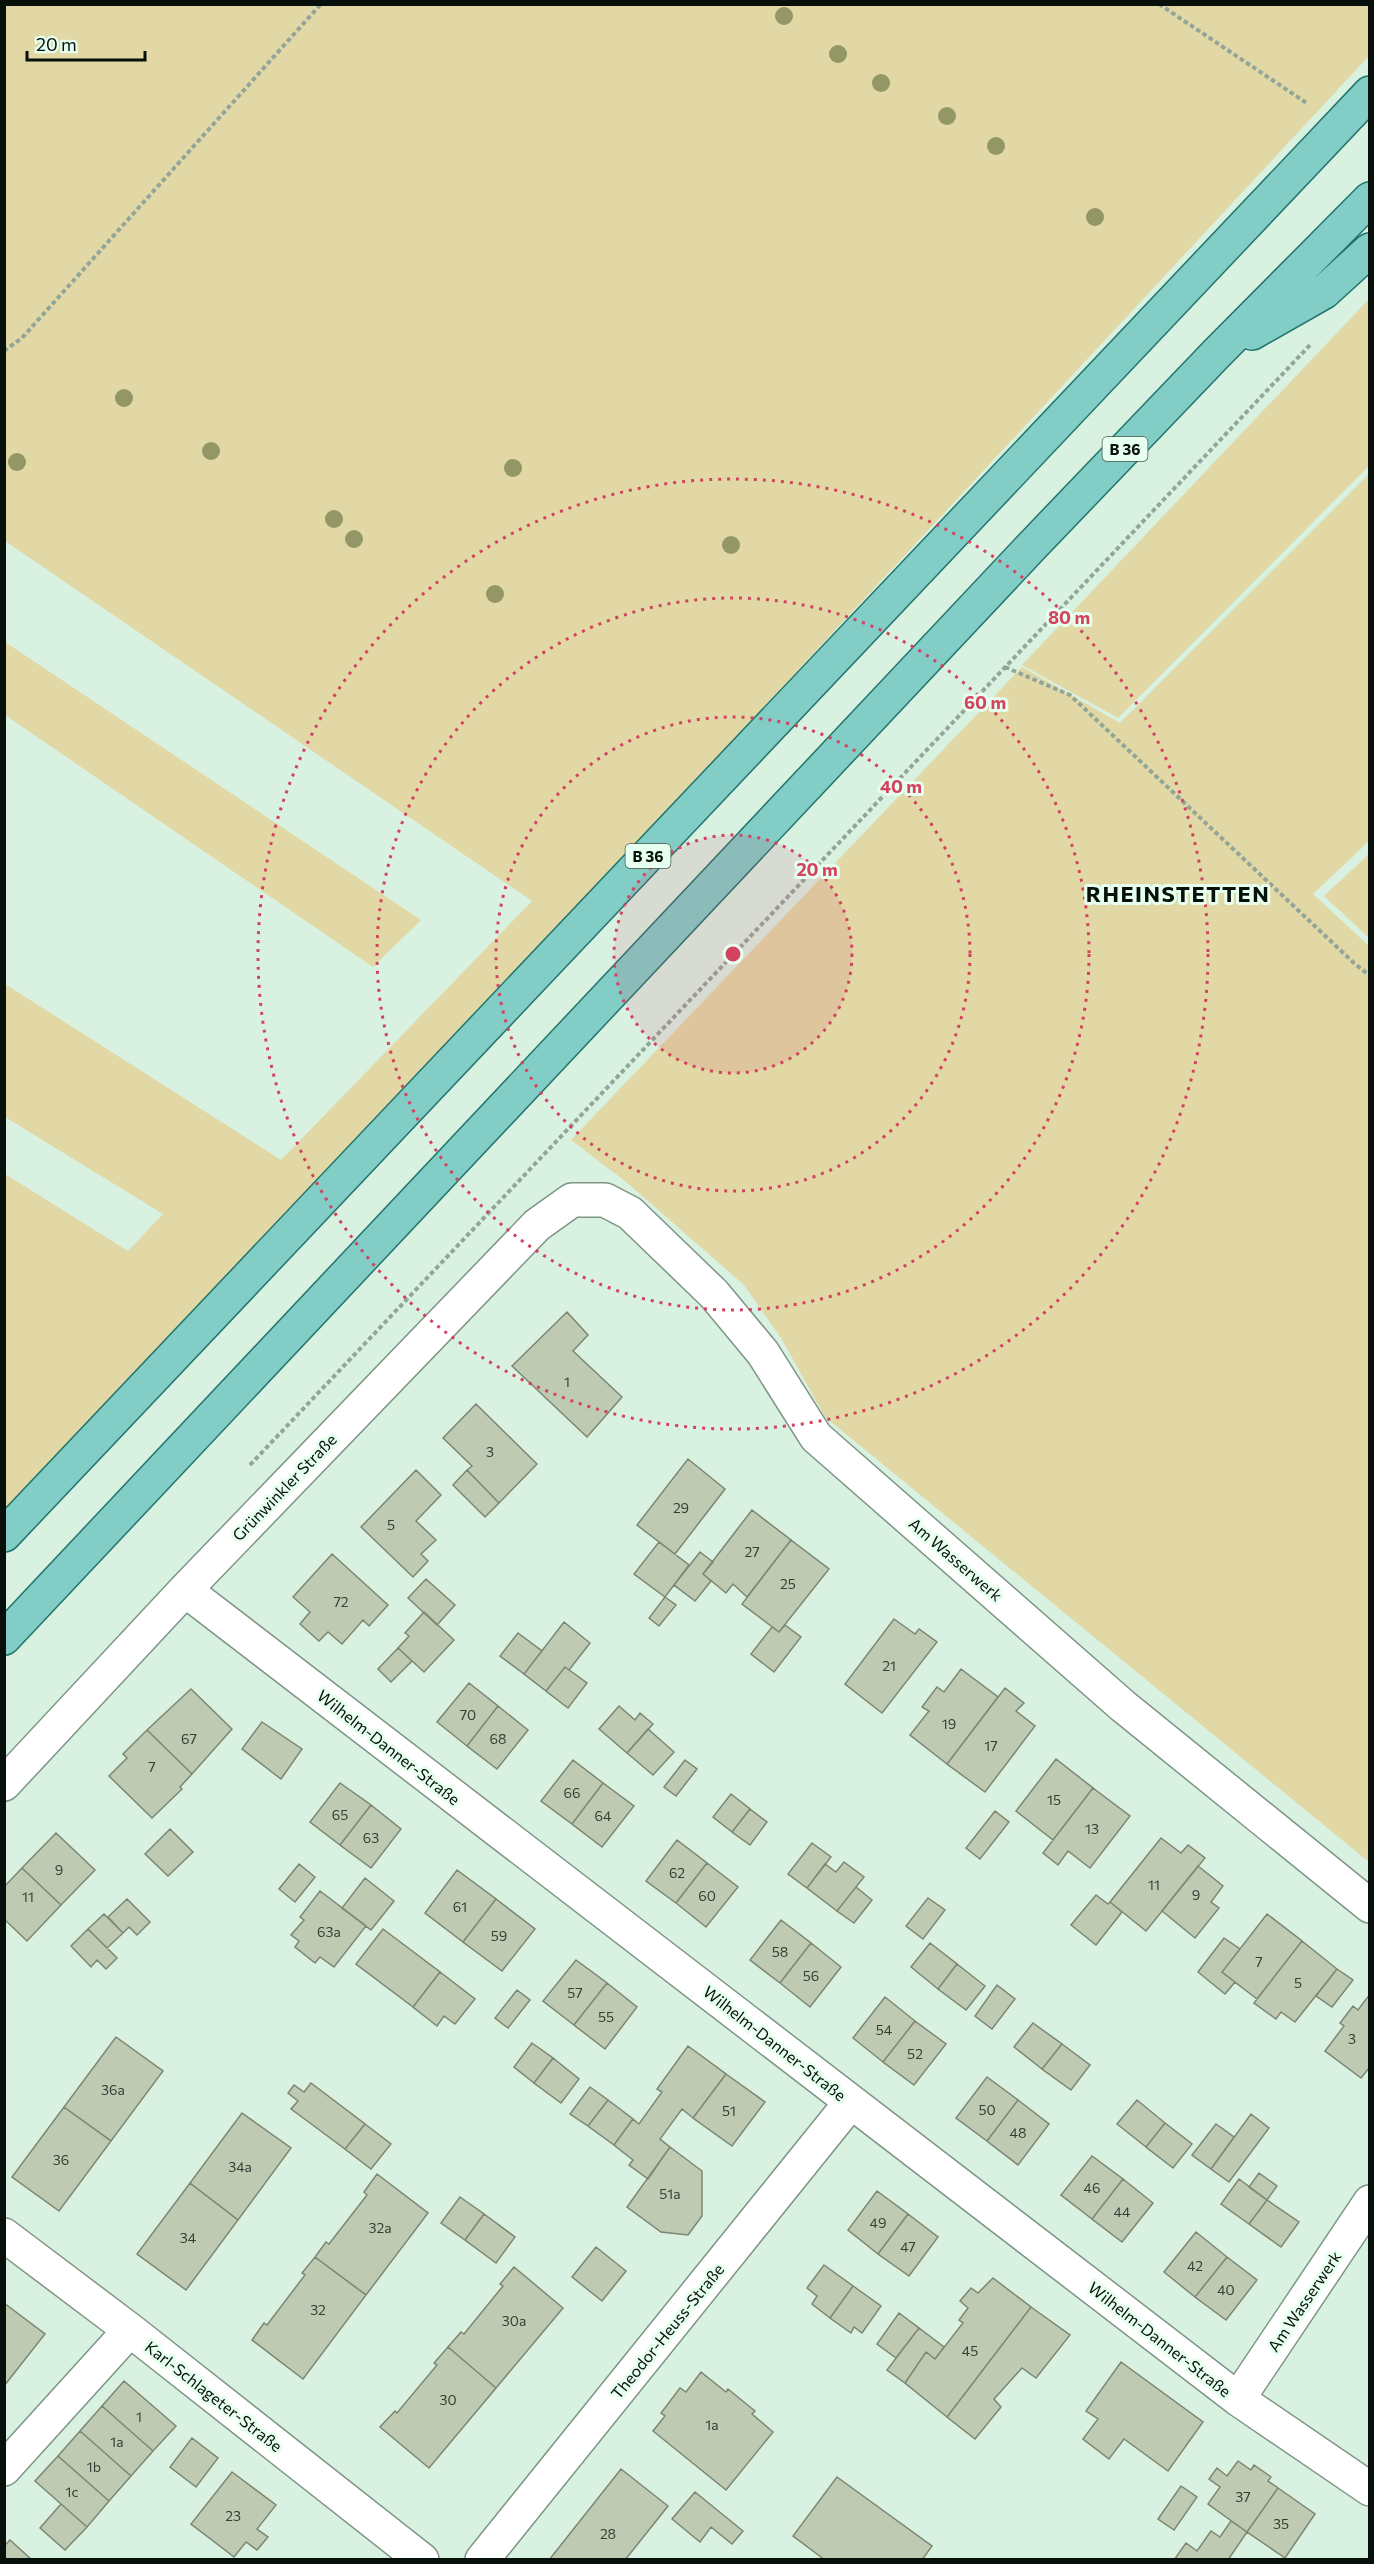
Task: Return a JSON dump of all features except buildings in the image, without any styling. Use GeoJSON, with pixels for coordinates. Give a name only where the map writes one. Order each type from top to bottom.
{"type":"FeatureCollection","features":[{"type":"Feature","properties":{"kind":"main road","name":"B 36"},"geometry":{"type":"LineString","coordinates":[[4,1535],[1370,93]]}},
{"type":"Feature","properties":{"kind":"main road","name":"B 36"},"geometry":{"type":"LineString","coordinates":[[4,1638],[1217,353],[1370,199]]}},
{"type":"Feature","properties":{"kind":"main road"},"geometry":{"type":"LineString","coordinates":[[1217,353],[1324,291],[1370,250]]}},
{"type":"Feature","properties":{"kind":"street","name":"Grünwinkler Straße"},"geometry":{"type":"LineString","coordinates":[[4,1784],[185,1590],[537,1225],[572,1200]]}},
{"type":"Feature","properties":{"kind":"street","name":"Am Wasserwerk"},"geometry":{"type":"LineString","coordinates":[[572,1200],[605,1200],[630,1213],[714,1294],[763,1353],[816,1437],[1123,1706],[1370,1906]]}},
{"type":"Feature","properties":{"kind":"street","name":"Wilhelm-Danner-Straße"},"geometry":{"type":"LineString","coordinates":[[185,1590],[1238,2399],[1370,2488]]}},
{"type":"Feature","properties":{"kind":"street","name":"Theodor-Heuss-Straße"},"geometry":{"type":"LineString","coordinates":[[482,2559],[851,2102]]}},
{"type":"Feature","properties":{"kind":"street","name":"Am Wasserwerk"},"geometry":{"type":"LineString","coordinates":[[1238,2399],[1370,2202]]}},
{"type":"Feature","properties":{"kind":"street","name":"Karl-Schlageter-Straße"},"geometry":{"type":"LineString","coordinates":[[4,2235],[130,2330],[422,2559]]}},
{"type":"Feature","properties":{"kind":"street"},"geometry":{"type":"LineString","coordinates":[[4,2469],[130,2330]]}},
{"type":"Feature","properties":{"kind":"path"},"geometry":{"type":"LineString","coordinates":[[4,351],[22,338],[321,4]]}},
{"type":"Feature","properties":{"kind":"path"},"geometry":{"type":"LineString","coordinates":[[1158,4],[1297,95],[1338,129]]}},
{"type":"Feature","properties":{"kind":"path"},"geometry":{"type":"LineString","coordinates":[[249,1466],[1313,343]]}},
{"type":"Feature","properties":{"kind":"path"},"geometry":{"type":"LineString","coordinates":[[1005,667],[1070,695],[1370,976]]}},
{"type":"Feature","properties":{"kind":"shaded area"},"geometry":{"type":"Polygon","coordinates":[[[4,5],[1370,5],[1369,56],[760,711],[5,1509],[5,1174],[128,1251],[163,1214],[5,1117],[5,984],[281,1160],[532,901],[5,541],[4,5]]]}},
{"type":"Feature","properties":{"kind":"shaded area"},"geometry":{"type":"Polygon","coordinates":[[[1369,299],[1369,466],[1118,718],[1022,665],[1369,299]]]}},
{"type":"Feature","properties":{"kind":"shaded area"},"geometry":{"type":"Polygon","coordinates":[[[1369,474],[1369,841],[1313,894],[1369,946],[1369,1862],[825,1417],[781,1338],[744,1285],[625,1181],[571,1140],[1022,667],[1120,723],[1369,474]]]}},
{"type":"Feature","properties":{"kind":"shaded area"},"geometry":{"type":"Polygon","coordinates":[[[4,642],[421,920],[373,967],[5,715],[4,642]]]}},
{"type":"Feature","properties":{"kind":"shaded area"},"geometry":{"type":"Polygon","coordinates":[[[1369,854],[1369,938],[1324,896],[1369,854]]]}},
{"type":"Feature","properties":{"kind":"district","name":"RHEINSTETTEN"},"geometry":{"type":"Point","coordinates":[1178,893]}}]}
